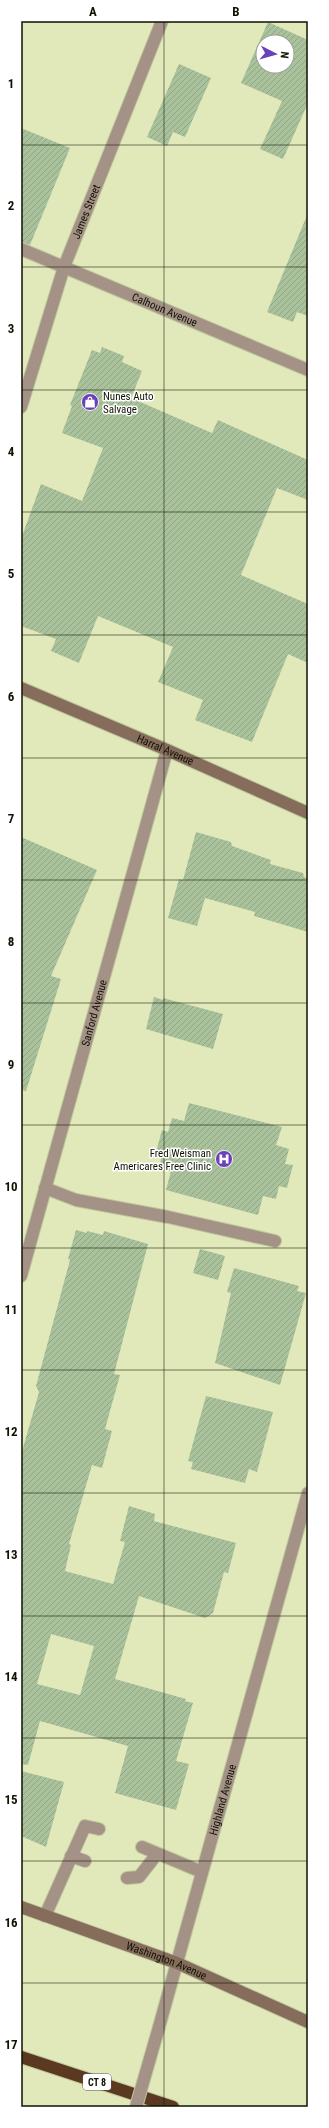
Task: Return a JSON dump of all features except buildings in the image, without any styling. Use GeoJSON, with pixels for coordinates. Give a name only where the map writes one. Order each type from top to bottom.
{"type":"FeatureCollection","features":[{"type":"Feature","properties":{"kind":"highway","name":"CT 8"},"geometry":{"type":"LineString","coordinates":[[21,2057],[173,2107]]}},
{"type":"Feature","properties":{"kind":"street","name":"James Street"},"geometry":{"type":"LineString","coordinates":[[21,407],[64,267],[162,21]]}},
{"type":"Feature","properties":{"kind":"street","name":"Calhoun Avenue"},"geometry":{"type":"LineString","coordinates":[[21,249],[308,370]]}},
{"type":"Feature","properties":{"kind":"street","name":"Harral Avenue"},"geometry":{"type":"LineString","coordinates":[[21,688],[167,750],[308,813]]}},
{"type":"Feature","properties":{"kind":"street","name":"Sanford Avenue"},"geometry":{"type":"LineString","coordinates":[[21,1276],[167,750]]}},
{"type":"Feature","properties":{"kind":"street"},"geometry":{"type":"LineString","coordinates":[[45,1188],[76,1200],[168,1217],[275,1241]]}},
{"type":"Feature","properties":{"kind":"street","name":"Highland Avenue"},"geometry":{"type":"LineString","coordinates":[[136,2107],[308,1493]]}},
{"type":"Feature","properties":{"kind":"street"},"geometry":{"type":"LineString","coordinates":[[45,1916],[85,1826],[99,1829]]}},
{"type":"Feature","properties":{"kind":"street"},"geometry":{"type":"LineString","coordinates":[[142,1847],[202,1872]]}},
{"type":"Feature","properties":{"kind":"street"},"geometry":{"type":"LineString","coordinates":[[127,1878],[139,1876],[157,1854]]}},
{"type":"Feature","properties":{"kind":"street"},"geometry":{"type":"LineString","coordinates":[[71,1856],[86,1861]]}},
{"type":"Feature","properties":{"kind":"street","name":"Washington Avenue"},"geometry":{"type":"LineString","coordinates":[[21,1907],[177,1963],[308,2022]]}},
{"type":"Feature","properties":{"kind":"place","name":"Nunes Auto Salvage"},"geometry":{"type":"Point","coordinates":[90,402]}},
{"type":"Feature","properties":{"kind":"place","name":"Fred Weisman Americares Free Clinic"},"geometry":{"type":"Point","coordinates":[224,1159]}}]}
